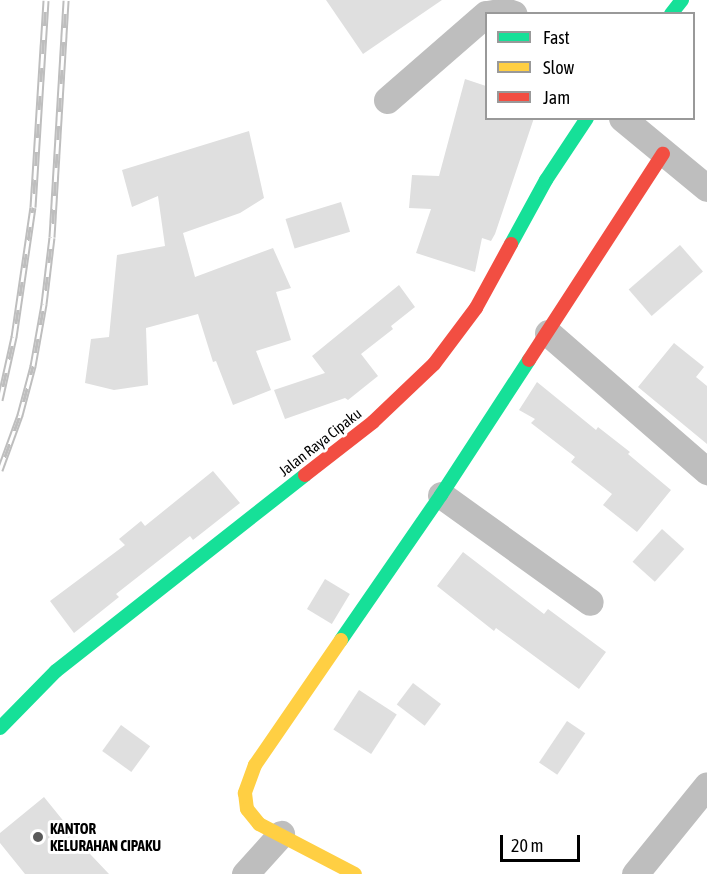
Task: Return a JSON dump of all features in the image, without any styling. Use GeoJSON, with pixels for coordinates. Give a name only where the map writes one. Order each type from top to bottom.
{"type":"FeatureCollection","features":[{"type":"Feature","properties":{"kind":"street"},"geometry":{"type":"LineString","coordinates":[[673,12],[682,0]]}},
{"type":"Feature","properties":{"kind":"street"},"geometry":{"type":"LineString","coordinates":[[387,100],[485,16]]}},
{"type":"Feature","properties":{"kind":"street","name":"Jalan Raya Cipaku"},"geometry":{"type":"LineString","coordinates":[[0,728],[56,671],[373,422],[434,364],[476,308],[546,180],[586,120]]}},
{"type":"Feature","properties":{"kind":"street"},"geometry":{"type":"LineString","coordinates":[[624,120],[707,188]]}},
{"type":"Feature","properties":{"kind":"street"},"geometry":{"type":"LineString","coordinates":[[355,874],[258,824],[247,809],[245,793],[255,765],[441,495],[663,154]]}},
{"type":"Feature","properties":{"kind":"street"},"geometry":{"type":"LineString","coordinates":[[548,333],[707,471]]}},
{"type":"Feature","properties":{"kind":"street"},"geometry":{"type":"LineString","coordinates":[[441,495],[590,602]]}},
{"type":"Feature","properties":{"kind":"street"},"geometry":{"type":"LineString","coordinates":[[635,874],[707,785]]}},
{"type":"Feature","properties":{"kind":"street"},"geometry":{"type":"LineString","coordinates":[[244,874],[281,834]]}},
{"type":"Feature","properties":{"kind":"building"},"geometry":{"type":"Polygon","coordinates":[[[326,0],[442,0],[363,54],[326,0]]]}},
{"type":"Feature","properties":{"kind":"building"},"geometry":{"type":"Polygon","coordinates":[[[465,79],[485,86],[485,120],[533,120],[495,234],[491,241],[482,238],[475,272],[416,253],[431,209],[409,208],[412,175],[439,176],[465,79]]]}},
{"type":"Feature","properties":{"kind":"building"},"geometry":{"type":"Polygon","coordinates":[[[249,131],[264,198],[240,213],[183,233],[195,277],[273,248],[291,288],[276,292],[291,340],[256,351],[271,390],[233,405],[216,361],[213,362],[198,314],[146,328],[148,385],[114,390],[85,383],[91,339],[109,337],[117,255],[165,246],[158,196],[132,207],[122,170],[249,131]]]}},
{"type":"Feature","properties":{"kind":"building"},"geometry":{"type":"Polygon","coordinates":[[[341,202],[350,232],[295,249],[286,219],[341,202]]]}},
{"type":"Feature","properties":{"kind":"building"},"geometry":{"type":"Polygon","coordinates":[[[680,245],[703,271],[652,316],[629,290],[680,245]]]}},
{"type":"Feature","properties":{"kind":"building"},"geometry":{"type":"Polygon","coordinates":[[[399,285],[415,307],[391,326],[393,329],[361,354],[378,376],[348,400],[345,398],[285,419],[274,390],[325,373],[312,356],[399,285]]]}},
{"type":"Feature","properties":{"kind":"building"},"geometry":{"type":"Polygon","coordinates":[[[674,343],[704,367],[696,377],[707,386],[707,444],[638,387],[674,343]]]}},
{"type":"Feature","properties":{"kind":"building"},"geometry":{"type":"Polygon","coordinates":[[[537,382],[596,430],[598,427],[630,452],[628,454],[671,490],[637,532],[603,505],[612,494],[571,462],[575,457],[531,423],[535,419],[519,410],[537,382]]]}},
{"type":"Feature","properties":{"kind":"building"},"geometry":{"type":"Polygon","coordinates":[[[213,471],[240,503],[193,540],[190,536],[116,594],[119,597],[74,633],[50,601],[125,545],[119,539],[141,521],[145,526],[213,471]]]}},
{"type":"Feature","properties":{"kind":"building"},"geometry":{"type":"Polygon","coordinates":[[[662,529],[684,549],[655,582],[633,562],[662,529]]]}},
{"type":"Feature","properties":{"kind":"building"},"geometry":{"type":"Polygon","coordinates":[[[463,552],[544,614],[548,609],[606,652],[579,689],[496,628],[494,631],[437,586],[463,552]]]}},
{"type":"Feature","properties":{"kind":"building"},"geometry":{"type":"Polygon","coordinates":[[[325,579],[350,594],[332,624],[307,609],[325,579]]]}},
{"type":"Feature","properties":{"kind":"building"},"geometry":{"type":"Polygon","coordinates":[[[413,683],[441,704],[425,726],[397,705],[413,683]]]}},
{"type":"Feature","properties":{"kind":"building"},"geometry":{"type":"Polygon","coordinates":[[[359,690],[397,715],[371,754],[333,729],[359,690]]]}},
{"type":"Feature","properties":{"kind":"building"},"geometry":{"type":"Polygon","coordinates":[[[567,721],[585,733],[557,775],[539,762],[567,721]]]}},
{"type":"Feature","properties":{"kind":"building"},"geometry":{"type":"Polygon","coordinates":[[[121,725],[150,746],[131,772],[102,751],[121,725]]]}},
{"type":"Feature","properties":{"kind":"building","name":"KANTOR KELURAHAN CIPAKU"},"geometry":{"type":"Polygon","coordinates":[[[44,797],[109,874],[25,874],[0,843],[0,833],[44,797]]]}},
{"type":"Feature","properties":{"kind":"railway"},"geometry":{"type":"LineString","coordinates":[[0,400],[14,337],[33,207],[46,0]]}},
{"type":"Feature","properties":{"kind":"railway"},"geometry":{"type":"LineString","coordinates":[[0,470],[20,415],[33,366],[44,304],[52,237],[66,0]]}},
{"type":"Feature","properties":{"kind":"traffic: fast"},"geometry":{"type":"LineString","coordinates":[[673,12],[682,0]]}},
{"type":"Feature","properties":{"kind":"traffic: fast"},"geometry":{"type":"LineString","coordinates":[[511,244],[546,180],[586,120]]}},
{"type":"Feature","properties":{"kind":"traffic: fast"},"geometry":{"type":"LineString","coordinates":[[341,640],[441,495],[529,360]]}},
{"type":"Feature","properties":{"kind":"traffic: fast"},"geometry":{"type":"LineString","coordinates":[[0,728],[56,671],[305,475]]}},
{"type":"Feature","properties":{"kind":"traffic: slow"},"geometry":{"type":"LineString","coordinates":[[341,640],[255,765],[245,793],[247,809],[259,824],[355,874]]}},
{"type":"Feature","properties":{"kind":"traffic: jam"},"geometry":{"type":"LineString","coordinates":[[529,360],[663,154]]}},
{"type":"Feature","properties":{"kind":"traffic: jam"},"geometry":{"type":"LineString","coordinates":[[305,475],[373,422],[434,364],[476,308],[511,244]]}},
{"type":"Feature","properties":{"kind":"place","name":"KANTOR KELURAHAN CIPAKU"},"geometry":{"type":"Point","coordinates":[38,837]}}]}
